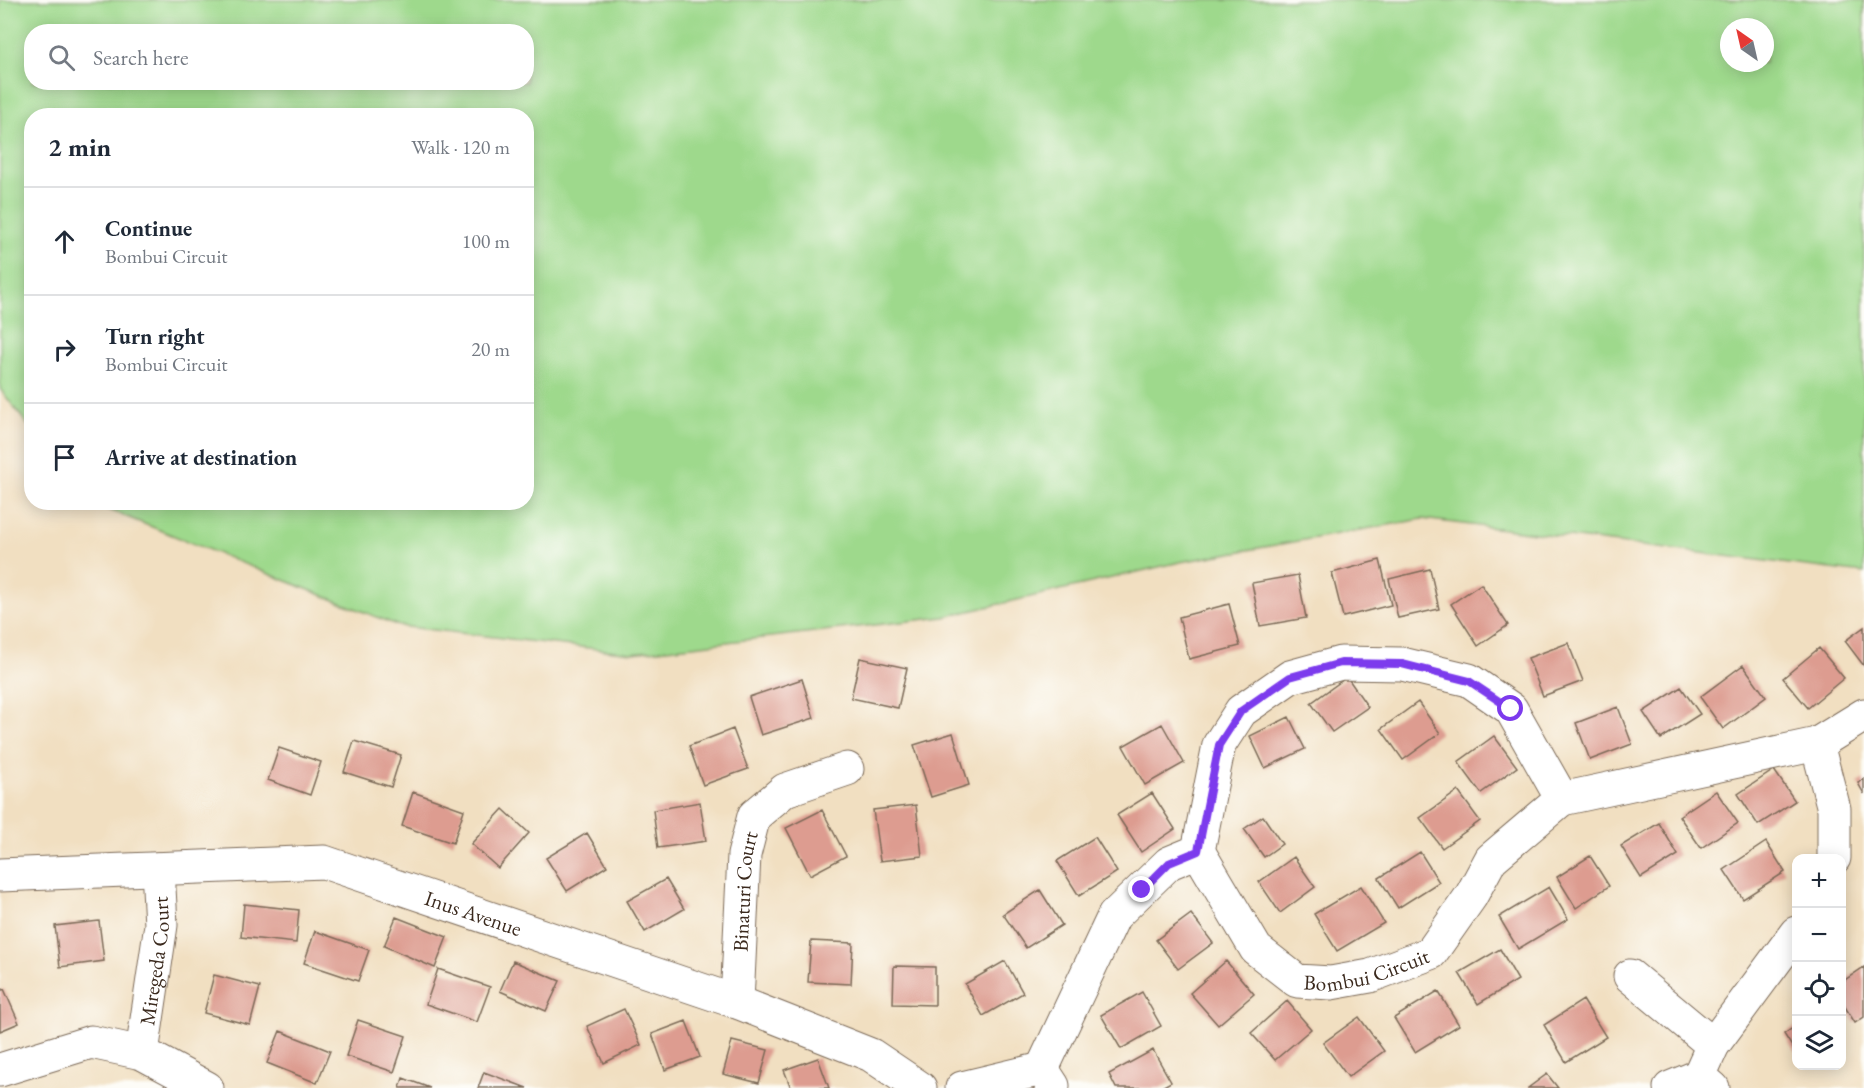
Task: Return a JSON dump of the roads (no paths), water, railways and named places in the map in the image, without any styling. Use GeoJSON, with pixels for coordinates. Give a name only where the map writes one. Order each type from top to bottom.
{"type":"FeatureCollection","features":[{"type":"Feature","properties":{"kind":"street"},"geometry":{"type":"LineString","coordinates":[[962,1088],[1048,1078],[1114,916],[1169,863],[1198,851],[1219,745],[1241,711],[1290,677],[1341,663],[1402,664],[1469,681],[1511,709],[1562,799]]}},
{"type":"Feature","properties":{"kind":"street","name":"Bombui Circuit"},"geometry":{"type":"LineString","coordinates":[[1198,851],[1256,949],[1297,981],[1331,983],[1370,976],[1431,953],[1472,896],[1491,859],[1562,799],[1817,744],[1864,715]]}},
{"type":"Feature","properties":{"kind":"street"},"geometry":{"type":"LineString","coordinates":[[1817,744],[1834,809],[1834,854]]}},
{"type":"Feature","properties":{"kind":"street","name":"Binaturi Court"},"geometry":{"type":"LineString","coordinates":[[737,1002],[744,855],[754,816],[785,789],[847,769]]}},
{"type":"Feature","properties":{"kind":"street","name":"Inus Avenue"},"geometry":{"type":"LineString","coordinates":[[0,875],[324,862],[737,1002],[871,1055],[920,1088]]}},
{"type":"Feature","properties":{"kind":"street","name":"Miregeda Court"},"geometry":{"type":"LineString","coordinates":[[142,1053],[161,925],[158,869]]}},
{"type":"Feature","properties":{"kind":"street"},"geometry":{"type":"LineString","coordinates":[[1694,1084],[1713,1045],[1792,940]]}},
{"type":"Feature","properties":{"kind":"street"},"geometry":{"type":"LineString","coordinates":[[1630,976],[1713,1045]]}},
{"type":"Feature","properties":{"kind":"street","name":"Miregeda Court"},"geometry":{"type":"LineString","coordinates":[[0,1070],[91,1042],[142,1053],[207,1088]]}}]}
